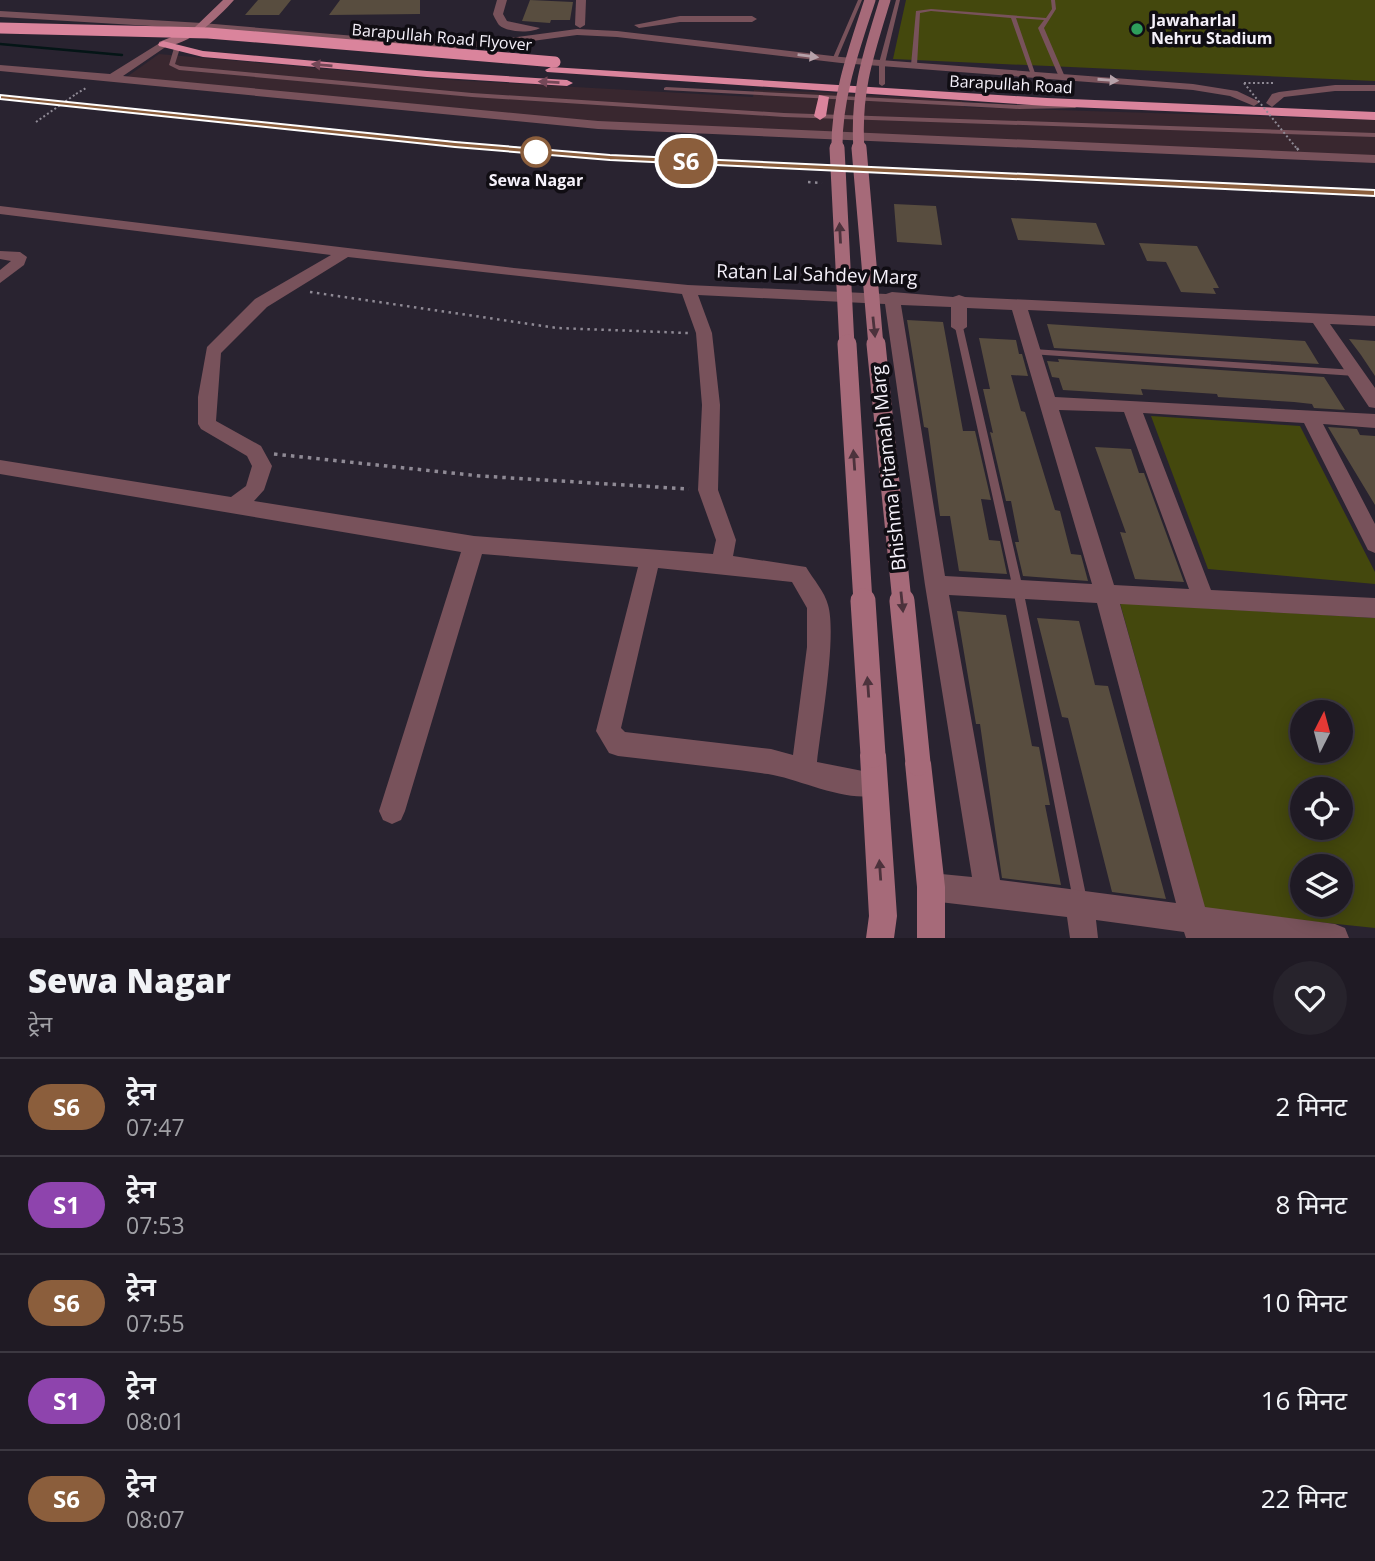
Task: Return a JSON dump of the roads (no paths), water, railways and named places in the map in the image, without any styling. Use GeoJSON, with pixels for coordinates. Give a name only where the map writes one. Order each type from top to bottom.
{"type":"FeatureCollection","features":[{"type":"Feature","properties":{"kind":"highway","name":"Barapullah Road Flyover"},"geometry":{"type":"LineString","coordinates":[[0,28],[89,26],[186,31],[553,66],[594,79],[643,82]]}},
{"type":"Feature","properties":{"kind":"highway","name":"Barapullah Road Flyover"},"geometry":{"type":"LineString","coordinates":[[0,34],[105,33],[192,37],[553,66],[882,84]]}},
{"type":"Feature","properties":{"kind":"highway"},"geometry":{"type":"LineString","coordinates":[[163,44],[203,54],[413,73],[594,79]]}},
{"type":"Feature","properties":{"kind":"highway"},"geometry":{"type":"LineString","coordinates":[[643,82],[666,89]]}},
{"type":"Feature","properties":{"kind":"highway","name":"Barapullah Road"},"geometry":{"type":"LineString","coordinates":[[643,82],[1375,116]]}},
{"type":"Feature","properties":{"kind":"highway","name":"Barapullah Road"},"geometry":{"type":"LineString","coordinates":[[882,84],[1375,107]]}},
{"type":"Feature","properties":{"kind":"highway"},"geometry":{"type":"LineString","coordinates":[[820,116],[822,97]]}},
{"type":"Feature","properties":{"kind":"main road"},"geometry":{"type":"LineString","coordinates":[[163,44],[172,33],[217,0]]}},
{"type":"Feature","properties":{"kind":"main road"},"geometry":{"type":"LineString","coordinates":[[163,44],[198,29],[229,0]]}},
{"type":"Feature","properties":{"kind":"main road","name":"Bhishma Pitamah Marg"},"geometry":{"type":"LineString","coordinates":[[870,0],[847,72],[836,132],[839,223],[883,916],[880,938]]}},
{"type":"Feature","properties":{"kind":"main road","name":"Bhishma Pitamah Marg"},"geometry":{"type":"LineString","coordinates":[[885,0],[862,74],[858,99],[858,136],[864,229],[932,887],[931,938]]}},
{"type":"Feature","properties":{"kind":"street"},"geometry":{"type":"LineString","coordinates":[[502,0],[499,19],[511,27],[639,25],[680,19],[752,19]]}},
{"type":"Feature","properties":{"kind":"street"},"geometry":{"type":"LineString","coordinates":[[580,25],[581,0]]}},
{"type":"Feature","properties":{"kind":"street"},"geometry":{"type":"LineString","coordinates":[[0,14],[446,46],[494,43],[553,34],[598,33],[834,59],[1203,88],[1233,93],[1254,102]]}},
{"type":"Feature","properties":{"kind":"street"},"geometry":{"type":"LineString","coordinates":[[0,20],[172,33],[198,29]]}},
{"type":"Feature","properties":{"kind":"street"},"geometry":{"type":"LineString","coordinates":[[639,25],[698,34],[781,52]]}},
{"type":"Feature","properties":{"kind":"street"},"geometry":{"type":"LineString","coordinates":[[112,78],[163,44]]}},
{"type":"Feature","properties":{"kind":"street"},"geometry":{"type":"LineString","coordinates":[[0,68],[589,125],[1375,159]]}},
{"type":"Feature","properties":{"kind":"street"},"geometry":{"type":"LineString","coordinates":[[1272,103],[1276,96],[1283,94],[1335,88],[1375,88]]}},
{"type":"Feature","properties":{"kind":"street","name":"Ratan Lal Sahdev Marg"},"geometry":{"type":"LineString","coordinates":[[0,210],[514,273],[688,290],[959,300],[1375,321]]}},
{"type":"Feature","properties":{"kind":"street"},"geometry":{"type":"LineString","coordinates":[[234,505],[254,490],[262,466],[254,452],[207,424],[207,397],[213,351],[261,303],[345,253]]}},
{"type":"Feature","properties":{"kind":"street"},"geometry":{"type":"LineString","coordinates":[[0,254],[20,257],[19,262],[0,278]]}},
{"type":"Feature","properties":{"kind":"street"},"geometry":{"type":"LineString","coordinates":[[688,290],[704,333],[711,405],[708,490],[726,540],[721,564]]}},
{"type":"Feature","properties":{"kind":"street"},"geometry":{"type":"LineString","coordinates":[[892,297],[936,585],[988,892]]}},
{"type":"Feature","properties":{"kind":"street"},"geometry":{"type":"LineString","coordinates":[[959,300],[959,327]]}},
{"type":"Feature","properties":{"kind":"street"},"geometry":{"type":"LineString","coordinates":[[1018,303],[1106,594],[1198,929]]}},
{"type":"Feature","properties":{"kind":"street"},"geometry":{"type":"LineString","coordinates":[[1317,317],[1375,402]]}},
{"type":"Feature","properties":{"kind":"street"},"geometry":{"type":"LineString","coordinates":[[1049,403],[1131,405],[1375,421]]}},
{"type":"Feature","properties":{"kind":"street"},"geometry":{"type":"LineString","coordinates":[[1131,405],[1203,597]]}},
{"type":"Feature","properties":{"kind":"street"},"geometry":{"type":"LineString","coordinates":[[1310,417],[1375,544]]}},
{"type":"Feature","properties":{"kind":"street"},"geometry":{"type":"LineString","coordinates":[[0,467],[474,545],[721,564],[798,574],[818,606],[818,647],[804,769]]}},
{"type":"Feature","properties":{"kind":"street"},"geometry":{"type":"LineString","coordinates":[[392,811],[474,545]]}},
{"type":"Feature","properties":{"kind":"street"},"geometry":{"type":"LineString","coordinates":[[650,559],[608,731],[618,744],[771,762],[841,781],[874,784]]}},
{"type":"Feature","properties":{"kind":"street"},"geometry":{"type":"LineString","coordinates":[[936,585],[1375,608]]}},
{"type":"Feature","properties":{"kind":"street"},"geometry":{"type":"LineString","coordinates":[[932,887],[1080,904],[1198,929],[1332,938]]}},
{"type":"Feature","properties":{"kind":"street"},"geometry":{"type":"LineString","coordinates":[[1080,904],[1084,938]]}},
{"type":"Feature","properties":{"kind":"lane"},"geometry":{"type":"LineString","coordinates":[[834,59],[860,0]]}},
{"type":"Feature","properties":{"kind":"lane"},"geometry":{"type":"LineString","coordinates":[[882,84],[882,63],[898,0]]}},
{"type":"Feature","properties":{"kind":"lane"},"geometry":{"type":"LineString","coordinates":[[1053,0],[1054,9],[1045,19],[1041,33],[1062,77]]}},
{"type":"Feature","properties":{"kind":"lane"},"geometry":{"type":"LineString","coordinates":[[914,65],[918,12],[1045,19]]}},
{"type":"Feature","properties":{"kind":"lane"},"geometry":{"type":"LineString","coordinates":[[1013,17],[1034,75]]}},
{"type":"Feature","properties":{"kind":"lane"},"geometry":{"type":"LineString","coordinates":[[177,48],[172,65],[179,68],[484,95],[820,116],[1375,135]]}},
{"type":"Feature","properties":{"kind":"lane"},"geometry":{"type":"LineString","coordinates":[[666,89],[1019,107],[1117,106]]}},
{"type":"Feature","properties":{"kind":"lane"},"geometry":{"type":"LineString","coordinates":[[959,327],[1018,589],[1080,904]]}},
{"type":"Feature","properties":{"kind":"lane"},"geometry":{"type":"LineString","coordinates":[[1033,352],[1355,373]]}},
{"type":"Feature","properties":{"kind":"waterway"},"geometry":{"type":"LineString","coordinates":[[0,44],[122,55]]}},
{"type":"Feature","properties":{"kind":"railway"},"geometry":{"type":"LineString","coordinates":[[0,97],[515,149]]}},
{"type":"Feature","properties":{"kind":"railway"},"geometry":{"type":"LineString","coordinates":[[507,148],[515,149]]}},
{"type":"Feature","properties":{"kind":"railway"},"geometry":{"type":"LineString","coordinates":[[515,149],[610,157],[1375,193]]}},
{"type":"Feature","properties":{"kind":"railway"},"geometry":{"type":"LineString","coordinates":[[515,149],[528,150]]}},
{"type":"Feature","properties":{"kind":"train","name":"S6"},"geometry":{"type":"LineString","coordinates":[[0,97],[502,149],[610,157],[1375,193]]}},
{"type":"Feature","properties":{"kind":"place","name":"Jawaharlal Nehru Stadium"},"geometry":{"type":"Point","coordinates":[1137,29]}},
{"type":"Feature","properties":{"kind":"place","name":"Sewa Nagar"},"geometry":{"type":"Point","coordinates":[536,152]}}]}
